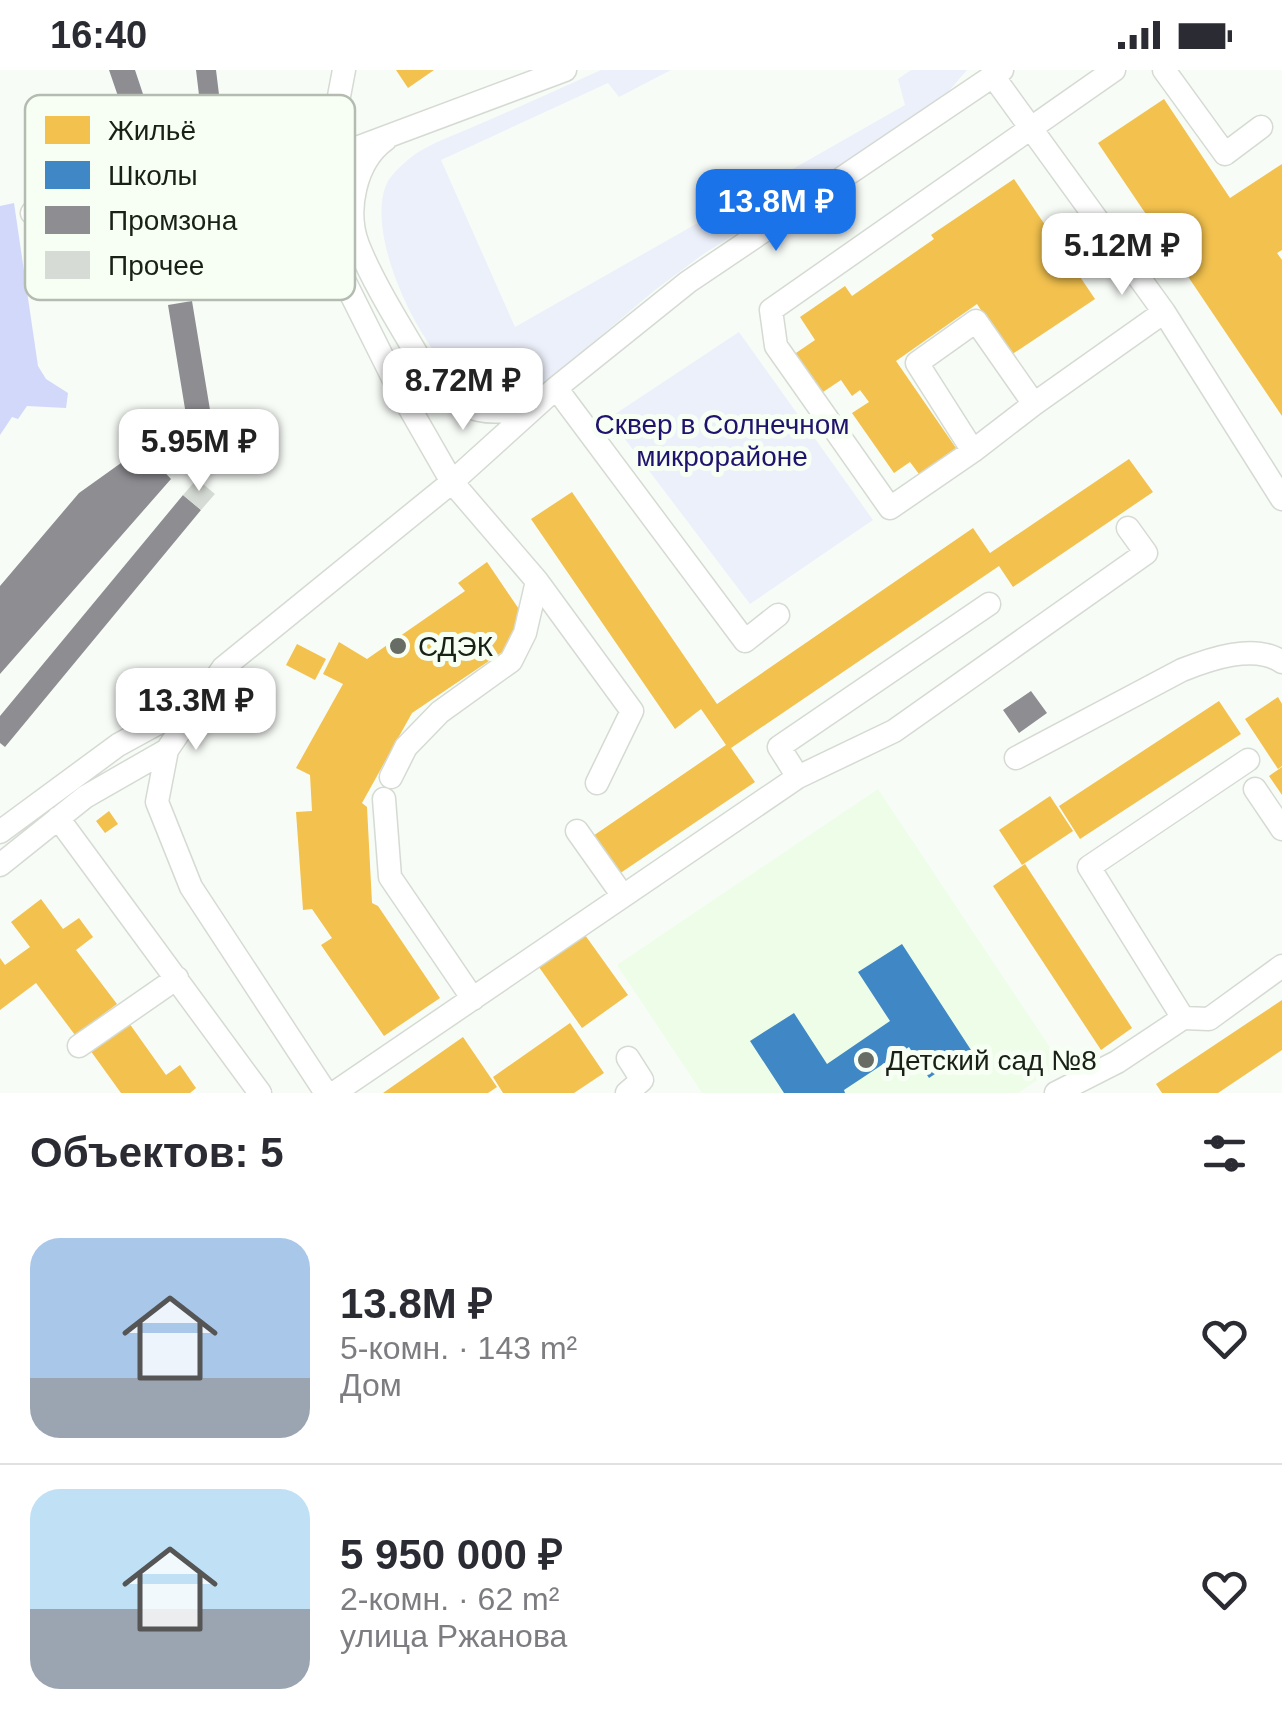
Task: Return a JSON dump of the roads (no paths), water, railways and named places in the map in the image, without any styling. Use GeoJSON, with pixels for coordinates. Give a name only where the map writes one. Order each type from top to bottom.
{"type":"FeatureCollection","features":[{"type":"Feature","properties":{"kind":"street"},"geometry":{"type":"LineString","coordinates":[[340,95],[344,70]]}},
{"type":"Feature","properties":{"kind":"street"},"geometry":{"type":"LineString","coordinates":[[355,149],[565,70]]}},
{"type":"Feature","properties":{"kind":"street"},"geometry":{"type":"LineString","coordinates":[[1114,70],[771,310],[776,346],[890,508],[1164,312]]}},
{"type":"Feature","properties":{"kind":"street"},"geometry":{"type":"LineString","coordinates":[[1164,70],[1224,154],[1261,127]]}},
{"type":"Feature","properties":{"kind":"street"},"geometry":{"type":"LineString","coordinates":[[326,1093],[191,887],[157,802],[167,750],[196,702],[222,668],[452,482],[537,404],[688,282],[996,72],[1031,128],[1164,312],[1282,499]]}},
{"type":"Feature","properties":{"kind":"street"},"geometry":{"type":"LineString","coordinates":[[355,196],[359,175],[373,149],[396,133]]}},
{"type":"Feature","properties":{"kind":"street"},"geometry":{"type":"LineString","coordinates":[[355,231],[357,243],[433,382],[452,400],[482,412],[506,413],[537,404]]}},
{"type":"Feature","properties":{"kind":"street"},"geometry":{"type":"LineString","coordinates":[[354,300],[452,482],[537,580],[632,710],[597,783]]}},
{"type":"Feature","properties":{"kind":"street"},"geometry":{"type":"LineString","coordinates":[[973,451],[917,363],[976,321],[1034,404]]}},
{"type":"Feature","properties":{"kind":"street"},"geometry":{"type":"LineString","coordinates":[[556,388],[745,640],[778,616]]}},
{"type":"Feature","properties":{"kind":"street"},"geometry":{"type":"LineString","coordinates":[[334,1093],[798,777],[894,730],[1146,553],[1128,528]]}},
{"type":"Feature","properties":{"kind":"street"},"geometry":{"type":"LineString","coordinates":[[474,999],[390,877],[388,788],[406,747],[440,712],[511,661],[526,633],[537,580]]}},
{"type":"Feature","properties":{"kind":"street"},"geometry":{"type":"LineString","coordinates":[[798,777],[779,747],[988,604]]}},
{"type":"Feature","properties":{"kind":"street"},"geometry":{"type":"LineString","coordinates":[[1016,758],[1209,659],[1239,654],[1276,657],[1282,662]]}},
{"type":"Feature","properties":{"kind":"street"},"geometry":{"type":"LineString","coordinates":[[0,832],[118,746],[196,702]]}},
{"type":"Feature","properties":{"kind":"street"},"geometry":{"type":"LineString","coordinates":[[0,865],[85,797],[167,750]]}},
{"type":"Feature","properties":{"kind":"street"},"geometry":{"type":"LineString","coordinates":[[1182,1018],[1089,868],[1248,760]]}},
{"type":"Feature","properties":{"kind":"street"},"geometry":{"type":"LineString","coordinates":[[1255,789],[1282,829]]}},
{"type":"Feature","properties":{"kind":"street"},"geometry":{"type":"LineString","coordinates":[[58,818],[260,1093]]}},
{"type":"Feature","properties":{"kind":"street"},"geometry":{"type":"LineString","coordinates":[[577,831],[624,896]]}},
{"type":"Feature","properties":{"kind":"street"},"geometry":{"type":"LineString","coordinates":[[1056,1093],[1117,1062],[1182,1018],[1209,1020],[1282,966]]}},
{"type":"Feature","properties":{"kind":"street"},"geometry":{"type":"LineString","coordinates":[[79,1046],[177,978]]}},
{"type":"Feature","properties":{"kind":"street"},"geometry":{"type":"LineString","coordinates":[[626,1093],[642,1080],[628,1058]]}},
{"type":"Feature","properties":{"kind":"water"},"geometry":{"type":"Polygon","coordinates":[[[14,203],[25,300],[28,300],[38,366],[46,379],[68,393],[66,408],[27,406],[18,419],[12,417],[0,435],[0,206],[14,203]]]}},
{"type":"Feature","properties":{"kind":"place","name":"СДЭК"},"geometry":{"type":"Point","coordinates":[398,646]}},
{"type":"Feature","properties":{"kind":"place","name":"Детский сад №8"},"geometry":{"type":"Point","coordinates":[866,1060]}},
{"type":"Feature","properties":{"kind":"park label","name":"Сквер в Солнечном микрорайоне"},"geometry":{"type":"Point","coordinates":[722,440]}}]}
